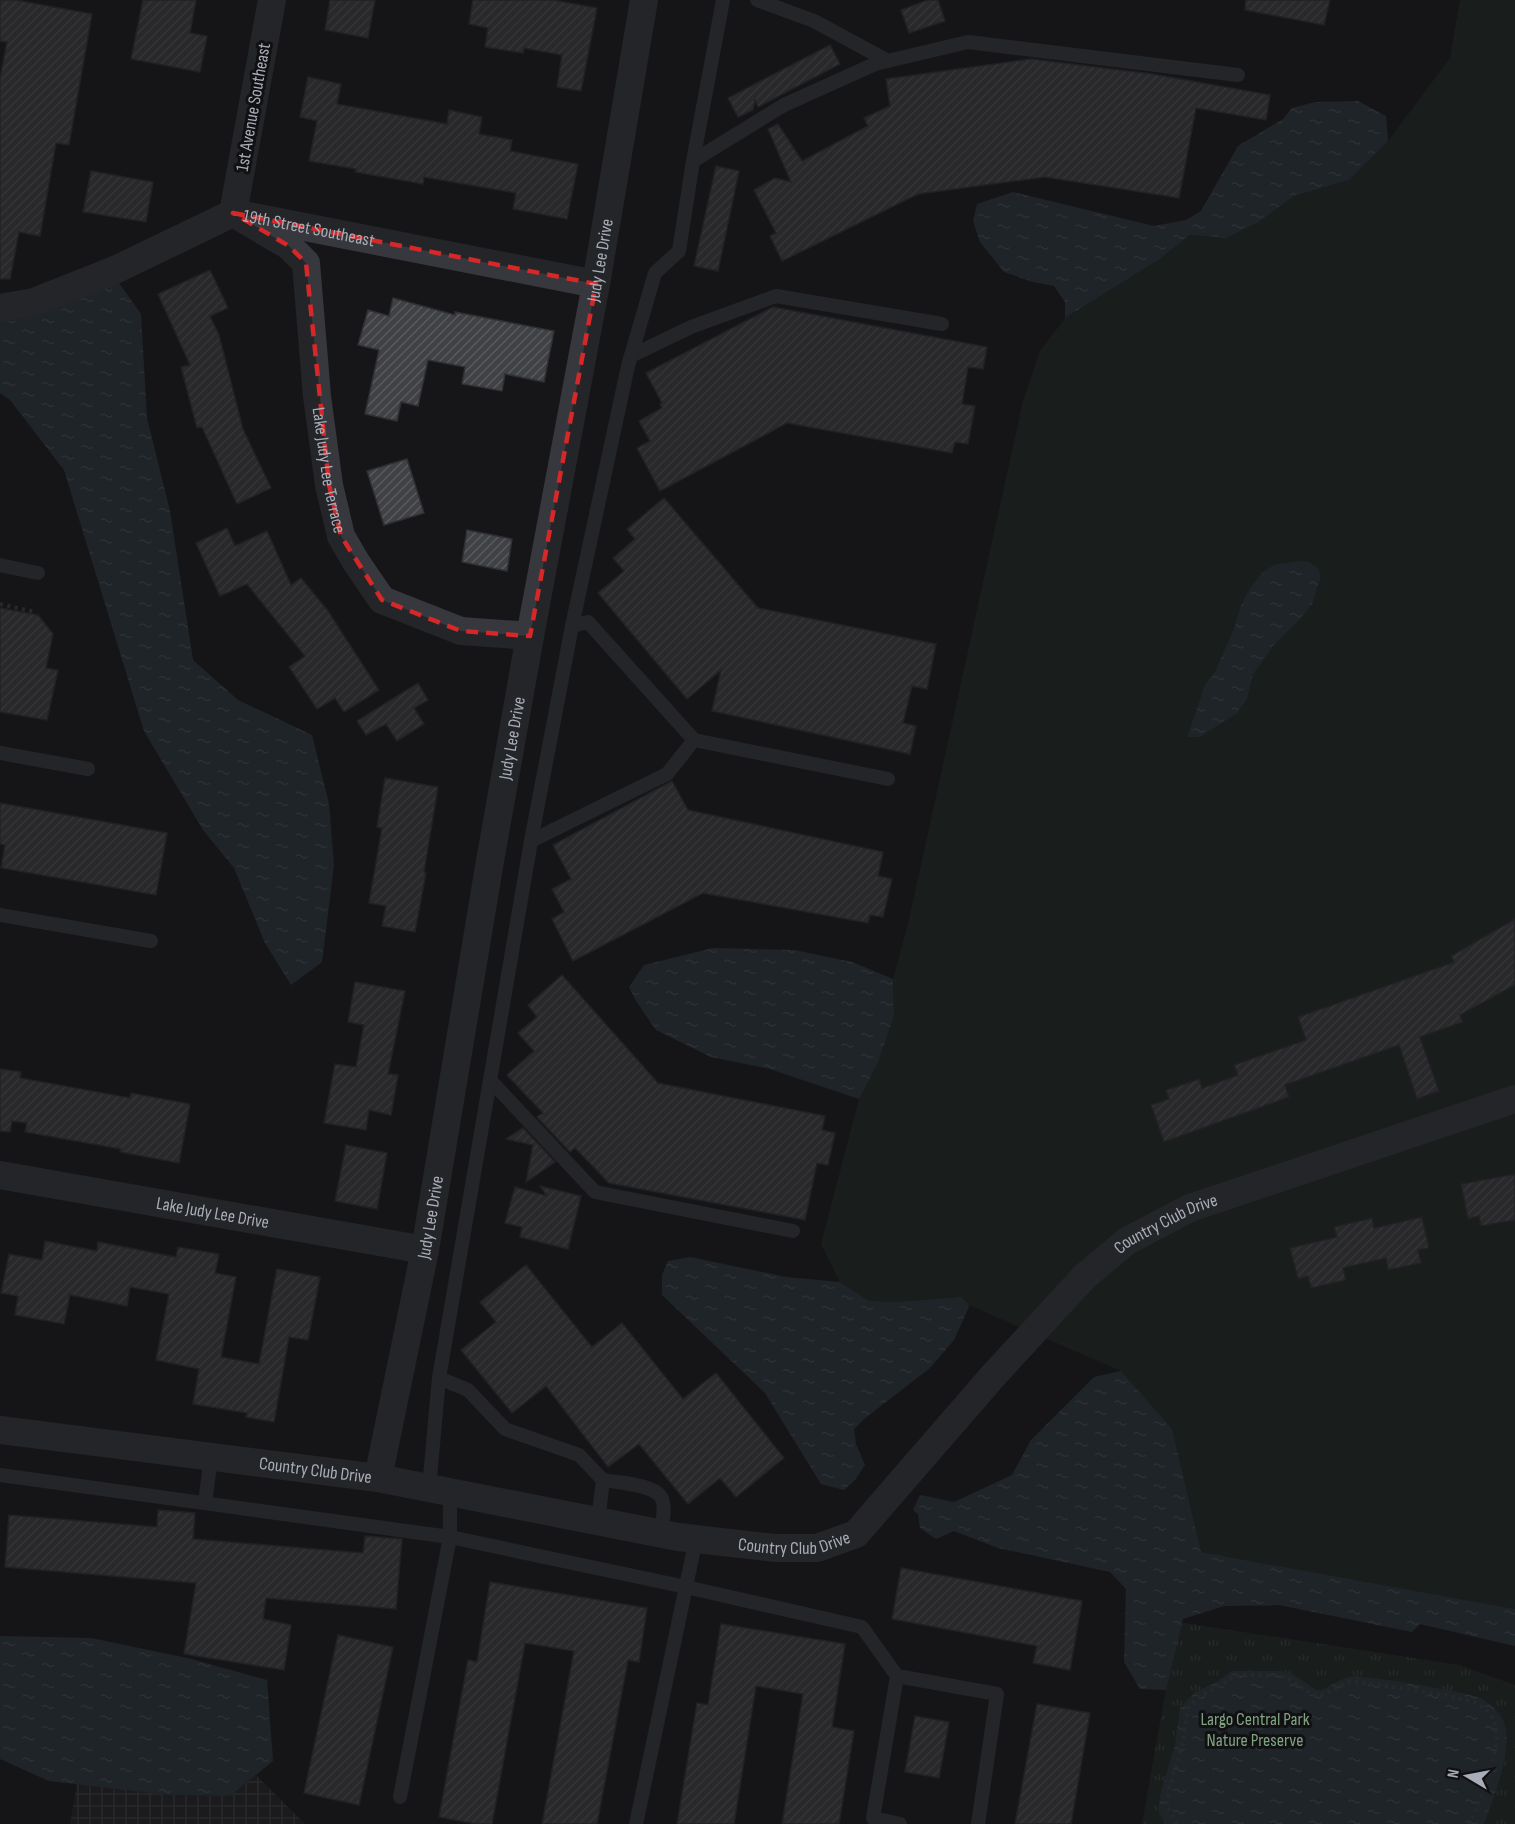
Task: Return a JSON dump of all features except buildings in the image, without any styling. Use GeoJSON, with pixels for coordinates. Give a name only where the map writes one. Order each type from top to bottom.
{"type":"FeatureCollection","features":[{"type":"Feature","properties":{"kind":"street","name":"1st Avenue Southeast"},"geometry":{"type":"LineString","coordinates":[[233,213],[272,0]]}},
{"type":"Feature","properties":{"kind":"street","name":"Judy Lee Drive"},"geometry":{"type":"LineString","coordinates":[[378,1478],[425,1250],[530,636],[596,284],[644,0]]}},
{"type":"Feature","properties":{"kind":"street","name":"19th Street Southeast"},"geometry":{"type":"LineString","coordinates":[[0,308],[34,302],[117,269],[233,213],[596,284]]}},
{"type":"Feature","properties":{"kind":"street","name":"Lake Judy Lee Terrace"},"geometry":{"type":"LineString","coordinates":[[233,213],[289,246],[306,263],[317,396],[329,486],[341,536],[382,600],[461,631],[530,636]]}},
{"type":"Feature","properties":{"kind":"street","name":"Country Club Drive"},"geometry":{"type":"LineString","coordinates":[[0,1430],[378,1478],[696,1539],[775,1548],[817,1548],[856,1534],[992,1377],[1083,1277],[1127,1241],[1190,1208],[1515,1099]]}},
{"type":"Feature","properties":{"kind":"street","name":"Lake Judy Lee Drive"},"geometry":{"type":"LineString","coordinates":[[0,1175],[425,1250]]}},
{"type":"Feature","properties":{"kind":"lane"},"geometry":{"type":"LineString","coordinates":[[400,1797],[450,1537],[440,1490],[439,1378],[531,841],[572,626],[632,356],[655,273],[679,251],[723,0]]}},
{"type":"Feature","properties":{"kind":"lane"},"geometry":{"type":"LineString","coordinates":[[758,0],[814,21],[888,61]]}},
{"type":"Feature","properties":{"kind":"lane"},"geometry":{"type":"LineString","coordinates":[[693,161],[784,105],[875,64],[968,42],[1238,75]]}},
{"type":"Feature","properties":{"kind":"lane"},"geometry":{"type":"LineString","coordinates":[[632,356],[691,327],[776,297],[942,324]]}},
{"type":"Feature","properties":{"kind":"lane"},"geometry":{"type":"LineString","coordinates":[[0,565],[38,573]]}},
{"type":"Feature","properties":{"kind":"lane"},"geometry":{"type":"LineString","coordinates":[[572,626],[588,622],[694,740],[888,779]]}},
{"type":"Feature","properties":{"kind":"lane"},"geometry":{"type":"LineString","coordinates":[[531,841],[667,774],[694,740]]}},
{"type":"Feature","properties":{"kind":"lane"},"geometry":{"type":"LineString","coordinates":[[0,753],[88,769]]}},
{"type":"Feature","properties":{"kind":"lane"},"geometry":{"type":"LineString","coordinates":[[0,915],[151,941]]}},
{"type":"Feature","properties":{"kind":"lane"},"geometry":{"type":"LineString","coordinates":[[490,1080],[595,1192],[793,1231]]}},
{"type":"Feature","properties":{"kind":"lane"},"geometry":{"type":"LineString","coordinates":[[439,1378],[468,1390],[505,1429],[579,1455],[603,1480],[654,1489],[662,1498],[664,1509],[661,1533]]}},
{"type":"Feature","properties":{"kind":"lane"},"geometry":{"type":"LineString","coordinates":[[205,1503],[211,1457]]}},
{"type":"Feature","properties":{"kind":"lane"},"geometry":{"type":"LineString","coordinates":[[0,1475],[450,1537],[862,1627],[897,1676],[997,1694],[978,1824]]}},
{"type":"Feature","properties":{"kind":"lane"},"geometry":{"type":"LineString","coordinates":[[598,1521],[603,1480]]}},
{"type":"Feature","properties":{"kind":"lane"},"geometry":{"type":"LineString","coordinates":[[636,1824],[696,1539]]}},
{"type":"Feature","properties":{"kind":"lane"},"geometry":{"type":"LineString","coordinates":[[897,1676],[873,1818],[900,1824]]}},
{"type":"Feature","properties":{"kind":"path"},"geometry":{"type":"LineString","coordinates":[[0,604],[36,612]]}},
{"type":"Feature","properties":{"kind":"path"},"geometry":{"type":"LineString","coordinates":[[1177,1824],[1167,1806],[1168,1792],[1183,1742],[1188,1708],[1200,1695],[1222,1685],[1234,1676],[1254,1675],[1288,1678],[1311,1694],[1320,1696],[1350,1682],[1474,1701],[1494,1720],[1497,1741],[1490,1774],[1475,1813],[1468,1824]]}},
{"type":"Feature","properties":{"kind":"highlighted area"},"geometry":{"type":"Polygon","coordinates":[[[233,213],[596,284],[530,636],[461,631],[382,600],[341,536],[329,485],[306,263],[289,246],[233,213]]]}},
{"type":"Feature","properties":{"kind":"shaded area"},"geometry":{"type":"Polygon","coordinates":[[[256,1775],[305,1824],[70,1824],[77,1784],[169,1795],[230,1796],[256,1775]]]}},
{"type":"Feature","properties":{"kind":"green space"},"geometry":{"type":"Polygon","coordinates":[[[1460,0],[1515,0],[1515,1609],[1200,1552],[1172,1430],[1121,1371],[969,1305],[961,1297],[895,1302],[869,1301],[840,1282],[821,1244],[859,1099],[877,1065],[894,1016],[893,979],[908,924],[1023,401],[1040,351],[1065,318],[1160,259],[1190,235],[1226,238],[1259,222],[1294,196],[1349,180],[1388,141],[1450,58],[1460,0]]]}},
{"type":"Feature","properties":{"kind":"green space","name":"Largo Central Park Nature Preserve"},"geometry":{"type":"Polygon","coordinates":[[[1178,1622],[1459,1665],[1515,1685],[1515,1824],[1142,1824],[1178,1622]]]}},
{"type":"Feature","properties":{"kind":"water"},"geometry":{"type":"Polygon","coordinates":[[[1358,101],[1386,116],[1388,141],[1349,180],[1294,196],[1259,222],[1226,238],[1190,235],[1160,259],[1065,318],[1065,302],[1054,286],[1033,282],[1004,272],[980,242],[973,221],[977,204],[1013,192],[1154,226],[1186,220],[1201,211],[1238,146],[1283,119],[1292,108],[1315,102],[1358,101]]]}},
{"type":"Feature","properties":{"kind":"water"},"geometry":{"type":"Polygon","coordinates":[[[119,283],[141,314],[147,418],[170,511],[193,660],[238,700],[312,735],[329,804],[334,865],[322,962],[291,985],[265,943],[234,868],[203,830],[144,731],[64,470],[10,400],[0,393],[0,321],[119,283]]]}},
{"type":"Feature","properties":{"kind":"water"},"geometry":{"type":"Polygon","coordinates":[[[1309,562],[1318,568],[1321,576],[1312,604],[1273,646],[1253,674],[1247,699],[1237,713],[1200,737],[1187,737],[1206,683],[1215,672],[1250,588],[1264,571],[1274,565],[1309,562]]]}},
{"type":"Feature","properties":{"kind":"water"},"geometry":{"type":"Polygon","coordinates":[[[713,948],[794,950],[852,962],[893,979],[894,1016],[877,1065],[859,1099],[770,1069],[711,1057],[656,1030],[629,987],[644,965],[713,948]]]}},
{"type":"Feature","properties":{"kind":"water"},"geometry":{"type":"Polygon","coordinates":[[[690,1257],[786,1277],[840,1282],[869,1301],[895,1302],[961,1297],[969,1305],[954,1340],[930,1368],[854,1429],[856,1444],[865,1465],[855,1480],[844,1490],[821,1484],[765,1393],[662,1295],[662,1275],[668,1261],[690,1257]]]}},
{"type":"Feature","properties":{"kind":"water"},"geometry":{"type":"Polygon","coordinates":[[[1121,1371],[1172,1429],[1201,1552],[1515,1609],[1515,1646],[1420,1624],[1412,1632],[1279,1605],[1224,1606],[1183,1619],[1166,1690],[1140,1689],[1124,1662],[1126,1589],[1110,1572],[998,1548],[954,1531],[936,1539],[920,1528],[918,1514],[913,1510],[920,1495],[954,1502],[1012,1475],[1031,1440],[1094,1377],[1121,1371]]]}},
{"type":"Feature","properties":{"kind":"water"},"geometry":{"type":"Polygon","coordinates":[[[0,1636],[91,1638],[187,1658],[267,1680],[273,1761],[230,1796],[169,1795],[49,1781],[0,1759],[0,1636]]]}},
{"type":"Feature","properties":{"kind":"water","name":"Largo Central Park Nature Preserve"},"geometry":{"type":"Polygon","coordinates":[[[1232,1671],[1280,1671],[1293,1674],[1316,1690],[1324,1689],[1349,1677],[1358,1677],[1437,1688],[1480,1698],[1503,1720],[1507,1743],[1502,1771],[1485,1821],[1483,1824],[1165,1824],[1159,1813],[1160,1795],[1175,1745],[1180,1708],[1195,1692],[1232,1671]]]}}]}
